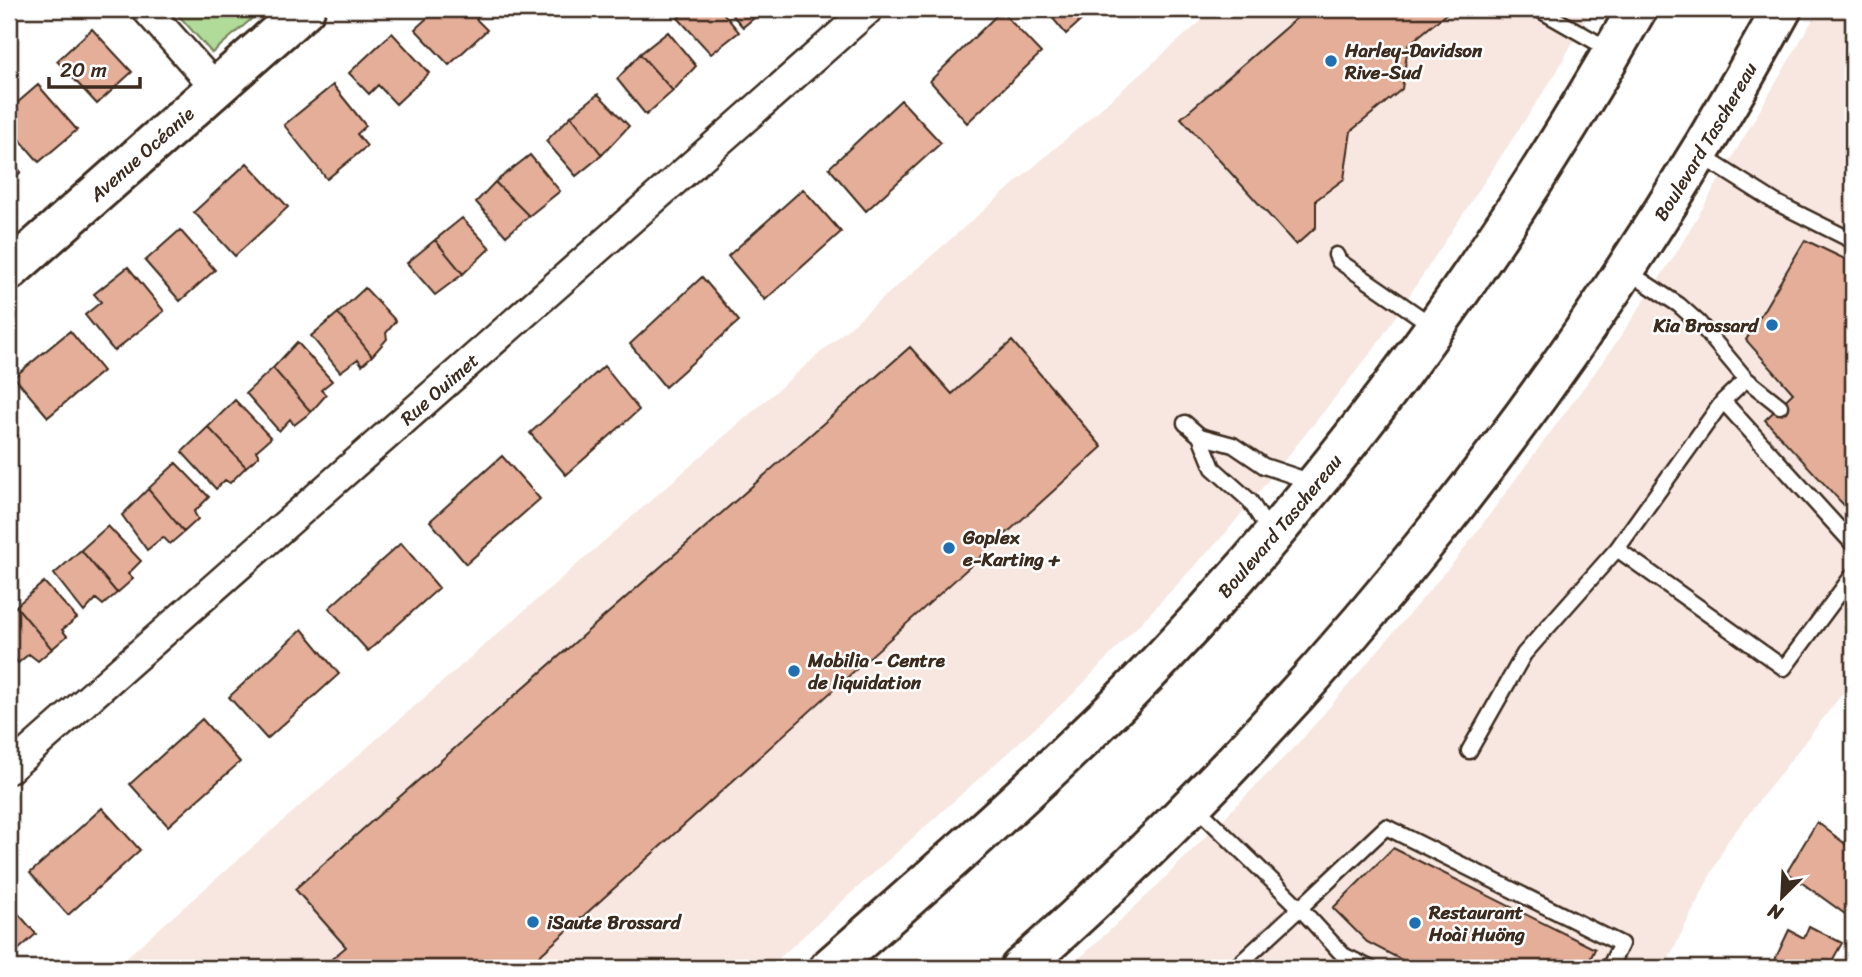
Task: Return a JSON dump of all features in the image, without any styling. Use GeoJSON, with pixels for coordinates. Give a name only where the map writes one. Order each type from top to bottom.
{"type":"FeatureCollection","features":[{"type":"Feature","properties":{"kind":"main road","name":"Avenue Océanie"},"geometry":{"type":"LineString","coordinates":[[9,271],[305,9]]}},
{"type":"Feature","properties":{"kind":"main road","name":"Boulevard Taschereau"},"geometry":{"type":"LineString","coordinates":[[830,968],[1042,778],[1162,657],[1271,535],[1435,328],[1528,190],[1637,9]]}},
{"type":"Feature","properties":{"kind":"main road","name":"Boulevard Taschereau"},"geometry":{"type":"LineString","coordinates":[[1020,968],[1194,805],[1316,676],[1393,586],[1498,453],[1626,270],[1699,154],[1782,9]]}},
{"type":"Feature","properties":{"kind":"street"},"geometry":{"type":"LineString","coordinates":[[146,9],[216,88]]}},
{"type":"Feature","properties":{"kind":"street","name":"Rue Ouimet"},"geometry":{"type":"LineString","coordinates":[[9,769],[869,9]]}},
{"type":"Feature","properties":{"kind":"lane"},"geometry":{"type":"LineString","coordinates":[[1538,9],[1613,52]]}},
{"type":"Feature","properties":{"kind":"lane"},"geometry":{"type":"LineString","coordinates":[[1699,154],[1775,202],[1853,241]]}},
{"type":"Feature","properties":{"kind":"lane"},"geometry":{"type":"LineString","coordinates":[[1336,255],[1339,261],[1435,328]]}},
{"type":"Feature","properties":{"kind":"lane"},"geometry":{"type":"LineString","coordinates":[[1626,270],[1679,305],[1699,323],[1746,379],[1780,406]]}},
{"type":"Feature","properties":{"kind":"lane"},"geometry":{"type":"LineString","coordinates":[[1469,751],[1524,654],[1617,549],[1723,401],[1746,379]]}},
{"type":"Feature","properties":{"kind":"lane"},"geometry":{"type":"LineString","coordinates":[[1723,401],[1853,544]]}},
{"type":"Feature","properties":{"kind":"lane"},"geometry":{"type":"LineString","coordinates":[[1185,423],[1200,436],[1233,445],[1265,466],[1314,483]]}},
{"type":"Feature","properties":{"kind":"lane"},"geometry":{"type":"LineString","coordinates":[[1200,436],[1213,468],[1250,501],[1271,535]]}},
{"type":"Feature","properties":{"kind":"lane"},"geometry":{"type":"LineString","coordinates":[[1617,549],[1784,667],[1853,575]]}},
{"type":"Feature","properties":{"kind":"lane"},"geometry":{"type":"LineString","coordinates":[[1194,805],[1300,908],[1343,955],[1353,964],[1370,968]]}},
{"type":"Feature","properties":{"kind":"lane"},"geometry":{"type":"LineString","coordinates":[[1235,968],[1385,827],[1621,944],[1609,968]]}},
{"type":"Feature","properties":{"kind":"shaded area"},"geometry":{"type":"Polygon","coordinates":[[[1215,9],[1591,9],[1556,73],[1374,349],[1225,534],[1074,693],[768,968],[114,968],[1215,9]]]}},
{"type":"Feature","properties":{"kind":"shaded area"},"geometry":{"type":"Polygon","coordinates":[[[1819,9],[1853,9],[1853,680],[1727,842],[1664,968],[1069,968],[1153,890],[1303,738],[1458,557],[1607,356],[1675,255],[1819,9]]]}},
{"type":"Feature","properties":{"kind":"green space"},"geometry":{"type":"Polygon","coordinates":[[[173,9],[263,9],[212,53],[173,9]]]}},
{"type":"Feature","properties":{"kind":"building"},"geometry":{"type":"Polygon","coordinates":[[[437,9],[487,9],[476,19],[487,30],[449,65],[415,29],[437,9]]]}},
{"type":"Feature","properties":{"kind":"building"},"geometry":{"type":"Polygon","coordinates":[[[688,9],[720,9],[739,32],[711,54],[678,18],[688,9]]]}},
{"type":"Feature","properties":{"kind":"building"},"geometry":{"type":"Polygon","coordinates":[[[727,9],[765,9],[743,27],[727,9]]]}},
{"type":"Feature","properties":{"kind":"building"},"geometry":{"type":"Polygon","coordinates":[[[1045,9],[1094,9],[1066,34],[1045,9]]]}},
{"type":"Feature","properties":{"kind":"building"},"geometry":{"type":"Polygon","coordinates":[[[1307,9],[1452,9],[1408,45],[1402,89],[1351,131],[1344,179],[1316,200],[1316,227],[1296,245],[1181,118],[1307,9]]]}},
{"type":"Feature","properties":{"kind":"building"},"geometry":{"type":"Polygon","coordinates":[[[1001,11],[1041,53],[967,123],[930,81],[1001,11]]]}},
{"type":"Feature","properties":{"kind":"building"},"geometry":{"type":"Polygon","coordinates":[[[92,29],[132,72],[97,104],[57,61],[92,29]]]}},
{"type":"Feature","properties":{"kind":"building"},"geometry":{"type":"Polygon","coordinates":[[[668,32],[696,66],[673,91],[640,54],[668,32]]]}},
{"type":"Feature","properties":{"kind":"building"},"geometry":{"type":"Polygon","coordinates":[[[392,33],[429,73],[396,104],[378,85],[369,94],[349,73],[392,33]]]}},
{"type":"Feature","properties":{"kind":"building"},"geometry":{"type":"Polygon","coordinates":[[[640,54],[673,91],[646,115],[617,79],[640,54]]]}},
{"type":"Feature","properties":{"kind":"building"},"geometry":{"type":"Polygon","coordinates":[[[38,85],[77,130],[39,162],[9,127],[9,110],[38,85]]]}},
{"type":"Feature","properties":{"kind":"building"},"geometry":{"type":"Polygon","coordinates":[[[333,85],[366,126],[357,134],[367,146],[327,179],[284,125],[333,85]]]}},
{"type":"Feature","properties":{"kind":"building"},"geometry":{"type":"Polygon","coordinates":[[[598,94],[629,126],[602,155],[571,116],[598,94]]]}},
{"type":"Feature","properties":{"kind":"building"},"geometry":{"type":"Polygon","coordinates":[[[901,100],[941,143],[866,211],[829,168],[901,100]]]}},
{"type":"Feature","properties":{"kind":"building"},"geometry":{"type":"Polygon","coordinates":[[[571,116],[602,155],[576,176],[546,141],[571,116]]]}},
{"type":"Feature","properties":{"kind":"building"},"geometry":{"type":"Polygon","coordinates":[[[530,155],[560,191],[529,216],[495,182],[530,155]]]}},
{"type":"Feature","properties":{"kind":"building"},"geometry":{"type":"Polygon","coordinates":[[[9,159],[21,172],[9,183],[9,159]]]}},
{"type":"Feature","properties":{"kind":"building"},"geometry":{"type":"Polygon","coordinates":[[[247,163],[288,207],[235,256],[194,212],[247,163]]]}},
{"type":"Feature","properties":{"kind":"building"},"geometry":{"type":"Polygon","coordinates":[[[495,182],[529,216],[506,236],[476,202],[495,182]]]}},
{"type":"Feature","properties":{"kind":"building"},"geometry":{"type":"Polygon","coordinates":[[[803,189],[841,232],[765,300],[728,256],[803,189]]]}},
{"type":"Feature","properties":{"kind":"building"},"geometry":{"type":"Polygon","coordinates":[[[462,218],[490,248],[463,274],[435,240],[462,218]]]}},
{"type":"Feature","properties":{"kind":"building"},"geometry":{"type":"Polygon","coordinates":[[[180,230],[215,270],[180,301],[145,261],[180,230]]]}},
{"type":"Feature","properties":{"kind":"building"},"geometry":{"type":"Polygon","coordinates":[[[435,240],[463,274],[435,295],[407,263],[435,240]]]}},
{"type":"Feature","properties":{"kind":"building"},"geometry":{"type":"Polygon","coordinates":[[[1805,240],[1853,263],[1853,515],[1765,420],[1793,393],[1746,340],[1805,240]]]}},
{"type":"Feature","properties":{"kind":"building"},"geometry":{"type":"Polygon","coordinates":[[[128,267],[164,311],[114,351],[85,315],[101,302],[94,294],[128,267]]]}},
{"type":"Feature","properties":{"kind":"building"},"geometry":{"type":"Polygon","coordinates":[[[702,277],[739,321],[665,387],[630,344],[702,277]]]}},
{"type":"Feature","properties":{"kind":"building"},"geometry":{"type":"Polygon","coordinates":[[[365,288],[396,321],[386,333],[387,339],[372,356],[338,313],[365,288]]]}},
{"type":"Feature","properties":{"kind":"building"},"geometry":{"type":"Polygon","coordinates":[[[338,313],[372,356],[362,365],[358,359],[340,372],[311,336],[338,313]]]}},
{"type":"Feature","properties":{"kind":"building"},"geometry":{"type":"Polygon","coordinates":[[[70,331],[103,371],[48,417],[14,377],[70,331]]]}},
{"type":"Feature","properties":{"kind":"building"},"geometry":{"type":"Polygon","coordinates":[[[1012,341],[1102,447],[526,968],[321,968],[346,947],[295,889],[910,347],[952,394],[1012,341]]]}},
{"type":"Feature","properties":{"kind":"building"},"geometry":{"type":"Polygon","coordinates":[[[297,342],[332,381],[321,390],[326,395],[311,412],[273,368],[297,342]]]}},
{"type":"Feature","properties":{"kind":"building"},"geometry":{"type":"Polygon","coordinates":[[[604,366],[639,410],[566,475],[530,433],[604,366]]]}},
{"type":"Feature","properties":{"kind":"building"},"geometry":{"type":"Polygon","coordinates":[[[273,368],[311,412],[294,425],[290,419],[279,431],[246,393],[273,368]]]}},
{"type":"Feature","properties":{"kind":"building"},"geometry":{"type":"Polygon","coordinates":[[[235,400],[271,438],[256,451],[259,456],[246,467],[208,427],[235,400]]]}},
{"type":"Feature","properties":{"kind":"building"},"geometry":{"type":"Polygon","coordinates":[[[9,427],[18,436],[9,445],[9,427]]]}},
{"type":"Feature","properties":{"kind":"building"},"geometry":{"type":"Polygon","coordinates":[[[208,427],[246,467],[230,483],[225,480],[216,489],[182,452],[208,427]]]}},
{"type":"Feature","properties":{"kind":"building"},"geometry":{"type":"Polygon","coordinates":[[[502,456],[540,499],[466,564],[430,521],[502,456]]]}},
{"type":"Feature","properties":{"kind":"building"},"geometry":{"type":"Polygon","coordinates":[[[176,463],[209,497],[194,512],[198,519],[184,532],[148,489],[176,463]]]}},
{"type":"Feature","properties":{"kind":"building"},"geometry":{"type":"Polygon","coordinates":[[[148,489],[184,532],[170,544],[163,537],[147,550],[122,515],[148,489]]]}},
{"type":"Feature","properties":{"kind":"building"},"geometry":{"type":"Polygon","coordinates":[[[108,526],[141,561],[128,574],[133,579],[117,593],[81,550],[108,526]]]}},
{"type":"Feature","properties":{"kind":"building"},"geometry":{"type":"Polygon","coordinates":[[[401,543],[439,588],[368,651],[329,608],[401,543]]]}},
{"type":"Feature","properties":{"kind":"building"},"geometry":{"type":"Polygon","coordinates":[[[81,550],[117,593],[103,605],[96,599],[84,612],[54,574],[81,550]]]}},
{"type":"Feature","properties":{"kind":"building"},"geometry":{"type":"Polygon","coordinates":[[[44,582],[77,618],[62,630],[67,636],[52,649],[16,606],[44,582]]]}},
{"type":"Feature","properties":{"kind":"building"},"geometry":{"type":"Polygon","coordinates":[[[16,606],[52,649],[38,661],[29,654],[18,663],[9,651],[9,612],[16,606]]]}},
{"type":"Feature","properties":{"kind":"building"},"geometry":{"type":"Polygon","coordinates":[[[302,629],[339,674],[267,739],[229,697],[302,629]]]}},
{"type":"Feature","properties":{"kind":"building"},"geometry":{"type":"Polygon","coordinates":[[[202,719],[240,762],[168,826],[130,784],[202,719]]]}},
{"type":"Feature","properties":{"kind":"building"},"geometry":{"type":"Polygon","coordinates":[[[102,808],[140,850],[68,915],[30,873],[102,808]]]}},
{"type":"Feature","properties":{"kind":"building"},"geometry":{"type":"Polygon","coordinates":[[[1817,822],[1853,850],[1853,864],[1848,872],[1853,876],[1852,919],[1787,872],[1817,822]]]}},
{"type":"Feature","properties":{"kind":"building"},"geometry":{"type":"Polygon","coordinates":[[[1393,848],[1595,949],[1586,968],[1417,968],[1367,942],[1333,908],[1393,848]]]}},
{"type":"Feature","properties":{"kind":"building"},"geometry":{"type":"Polygon","coordinates":[[[9,903],[36,934],[9,958],[9,903]]]}},
{"type":"Feature","properties":{"kind":"building"},"geometry":{"type":"Polygon","coordinates":[[[1809,926],[1842,943],[1828,968],[1771,968],[1789,930],[1804,938],[1809,926]]]}},
{"type":"Feature","properties":{"kind":"place","name":"Harley-Davidson Rive-Sud"},"geometry":{"type":"Point","coordinates":[1331,61]}},
{"type":"Feature","properties":{"kind":"place","name":"Kia Brossard"},"geometry":{"type":"Point","coordinates":[1772,325]}},
{"type":"Feature","properties":{"kind":"place","name":"Goplex e-Karting +"},"geometry":{"type":"Point","coordinates":[949,548]}},
{"type":"Feature","properties":{"kind":"place","name":"Mobilia - Centre de liquidation"},"geometry":{"type":"Point","coordinates":[794,671]}},
{"type":"Feature","properties":{"kind":"place","name":"iSaute Brossard"},"geometry":{"type":"Point","coordinates":[533,922]}},
{"type":"Feature","properties":{"kind":"place","name":"Restaurant Hoài Huöng"},"geometry":{"type":"Point","coordinates":[1415,923]}}]}
